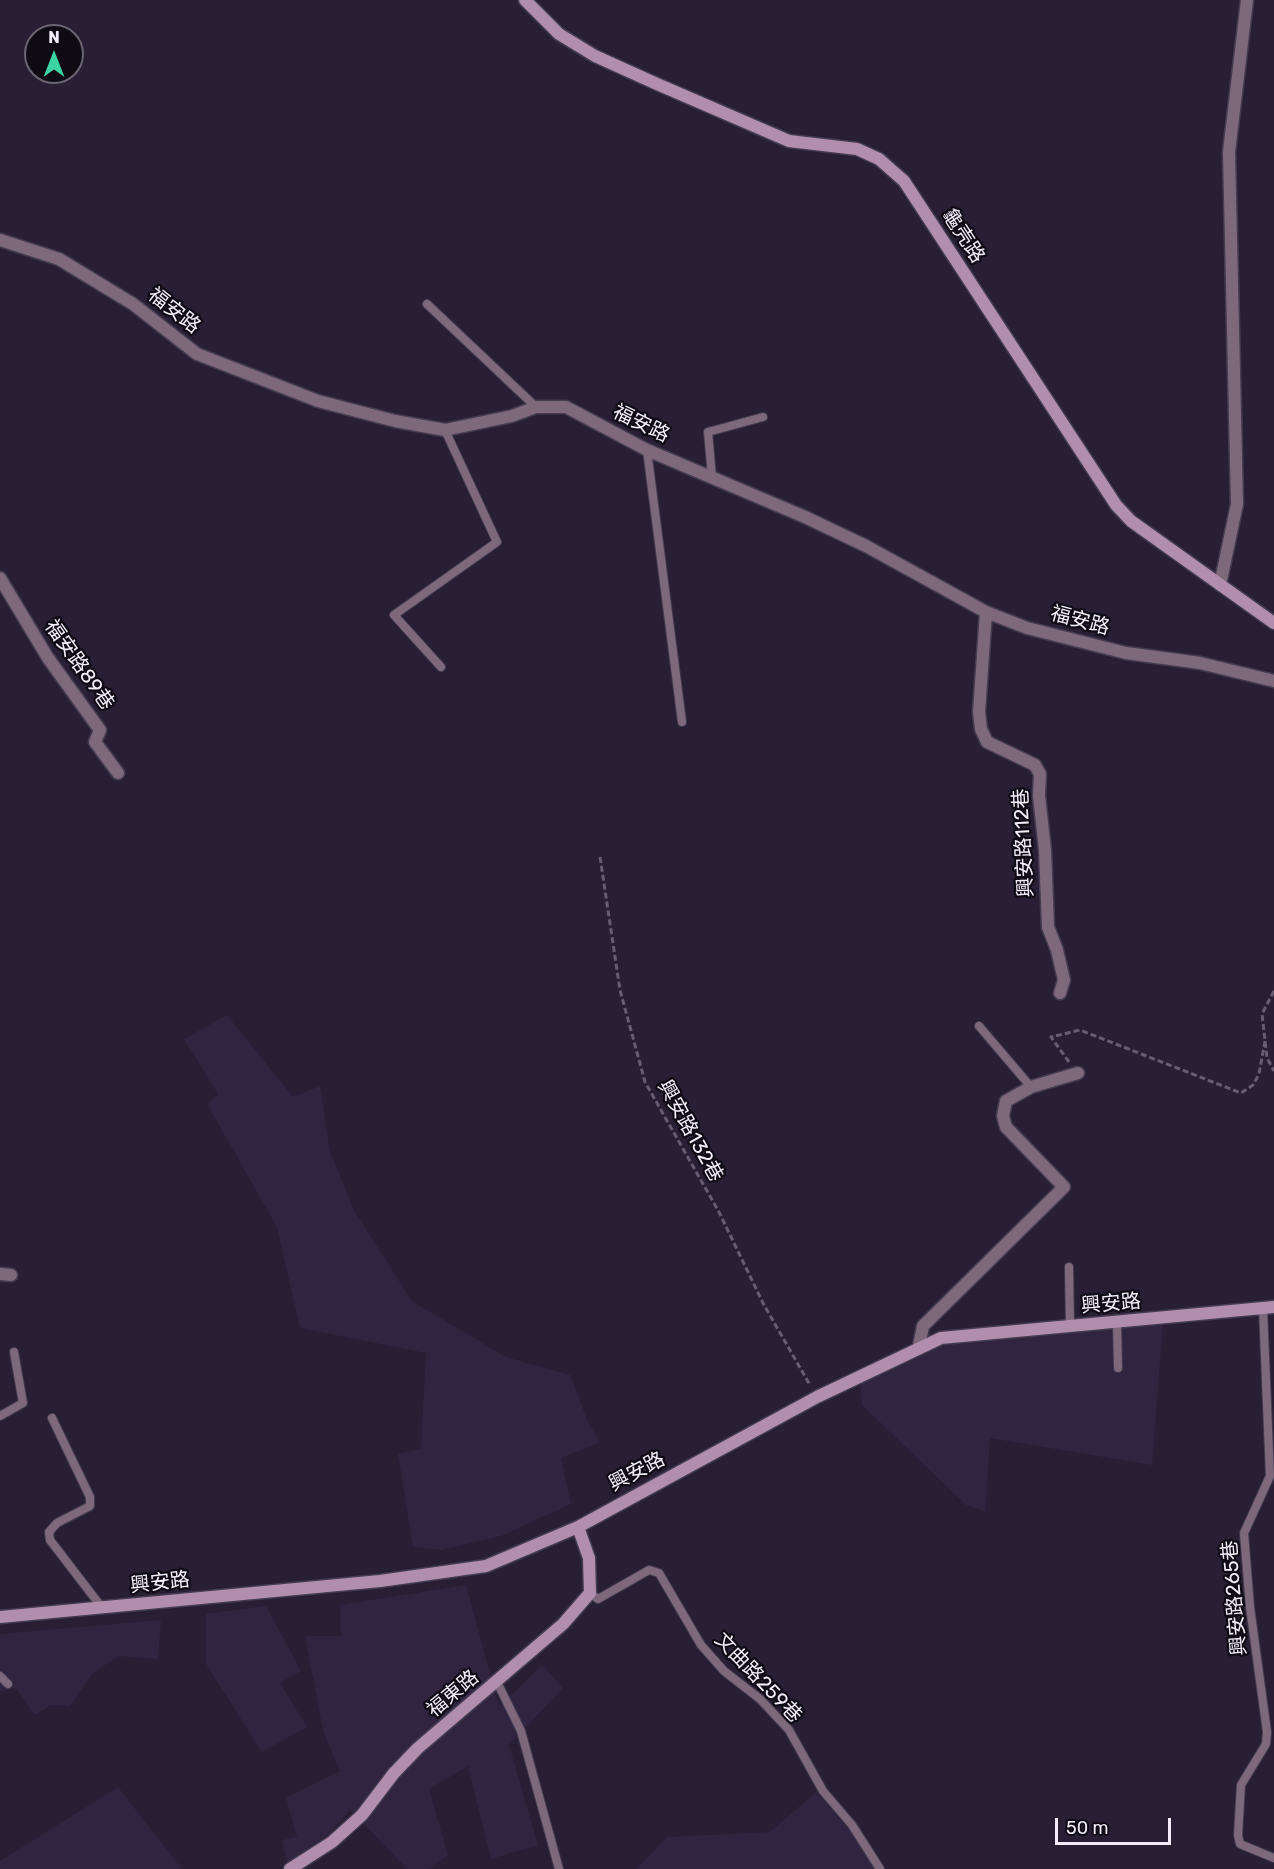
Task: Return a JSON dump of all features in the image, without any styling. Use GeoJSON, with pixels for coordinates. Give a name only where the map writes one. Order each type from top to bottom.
{"type":"FeatureCollection","features":[{"type":"Feature","properties":{"kind":"street","name":"龜壳路"},"geometry":{"type":"LineString","coordinates":[[525,0],[560,34],[595,56],[657,84],[789,141],[857,149],[879,159],[904,181],[1116,505],[1131,521],[1274,623]]}},
{"type":"Feature","properties":{"kind":"street"},"geometry":{"type":"LineString","coordinates":[[1220,585],[1237,504],[1229,152],[1247,0]]}},
{"type":"Feature","properties":{"kind":"street","name":"福安路"},"geometry":{"type":"LineString","coordinates":[[0,240],[59,259],[133,304],[197,354],[318,401],[395,421],[445,430],[512,416],[536,407],[566,407],[647,450],[866,546],[986,612],[1028,628],[1126,653],[1200,663],[1274,681]]}},
{"type":"Feature","properties":{"kind":"street","name":"福安路89巷"},"geometry":{"type":"LineString","coordinates":[[0,578],[48,658],[100,730],[95,742],[118,773]]}},
{"type":"Feature","properties":{"kind":"street","name":"興安路112巷"},"geometry":{"type":"LineString","coordinates":[[986,612],[979,712],[981,729],[987,742],[1035,765],[1040,774],[1039,796],[1045,850],[1048,927],[1057,950],[1064,980],[1060,993]]}},
{"type":"Feature","properties":{"kind":"street"},"geometry":{"type":"LineString","coordinates":[[919,1346],[923,1326],[1064,1187],[1006,1127],[1003,1116],[1006,1101],[1031,1088],[1078,1073]]}},
{"type":"Feature","properties":{"kind":"street","name":"興安路"},"geometry":{"type":"LineString","coordinates":[[0,1617],[380,1581],[486,1566],[578,1527],[817,1397],[919,1346],[941,1338],[1269,1308]]}},
{"type":"Feature","properties":{"kind":"street"},"geometry":{"type":"LineString","coordinates":[[578,1527],[588,1558],[590,1593]]}},
{"type":"Feature","properties":{"kind":"street","name":"福東路"},"geometry":{"type":"LineString","coordinates":[[290,1869],[332,1842],[362,1815],[394,1773],[418,1748],[562,1624],[590,1593]]}},
{"type":"Feature","properties":{"kind":"lane"},"geometry":{"type":"LineString","coordinates":[[427,304],[536,407]]}},
{"type":"Feature","properties":{"kind":"lane"},"geometry":{"type":"LineString","coordinates":[[712,477],[708,432],[763,417]]}},
{"type":"Feature","properties":{"kind":"lane"},"geometry":{"type":"LineString","coordinates":[[441,667],[394,615],[497,542],[445,430]]}},
{"type":"Feature","properties":{"kind":"lane"},"geometry":{"type":"LineString","coordinates":[[647,450],[682,722]]}},
{"type":"Feature","properties":{"kind":"lane"},"geometry":{"type":"LineString","coordinates":[[979,1026],[1031,1088]]}},
{"type":"Feature","properties":{"kind":"lane"},"geometry":{"type":"LineString","coordinates":[[1069,1267],[1070,1327]]}},
{"type":"Feature","properties":{"kind":"lane","name":"興安路265巷"},"geometry":{"type":"LineString","coordinates":[[1269,1308],[1270,1476],[1244,1533],[1250,1607],[1268,1732],[1266,1744],[1241,1785],[1238,1835],[1240,1844],[1274,1858]]}},
{"type":"Feature","properties":{"kind":"lane"},"geometry":{"type":"LineString","coordinates":[[1117,1323],[1118,1368]]}},
{"type":"Feature","properties":{"kind":"lane"},"geometry":{"type":"LineString","coordinates":[[0,1416],[23,1403],[14,1352]]}},
{"type":"Feature","properties":{"kind":"lane"},"geometry":{"type":"LineString","coordinates":[[52,1418],[90,1497],[90,1506],[83,1512],[57,1523],[49,1532],[50,1540],[103,1609]]}},
{"type":"Feature","properties":{"kind":"lane","name":"文曲路259巷"},"geometry":{"type":"LineString","coordinates":[[590,1593],[598,1599],[649,1570],[659,1573],[701,1645],[724,1671],[760,1699],[789,1730],[823,1791],[852,1824],[880,1869]]}},
{"type":"Feature","properties":{"kind":"lane"},"geometry":{"type":"LineString","coordinates":[[0,1676],[8,1684]]}},
{"type":"Feature","properties":{"kind":"lane"},"geometry":{"type":"LineString","coordinates":[[497,1682],[521,1731],[559,1869]]}},
{"type":"Feature","properties":{"kind":"path","name":"興安路132巷"},"geometry":{"type":"LineString","coordinates":[[600,857],[620,990],[645,1082],[719,1212],[764,1305],[817,1397]]}},
{"type":"Feature","properties":{"kind":"path"},"geometry":{"type":"LineString","coordinates":[[1274,991],[1262,1014],[1267,1058],[1274,1071]]}},
{"type":"Feature","properties":{"kind":"path"},"geometry":{"type":"LineString","coordinates":[[1078,1073],[1051,1037],[1080,1030],[1241,1093],[1253,1085],[1259,1074],[1265,1041]]}},
{"type":"Feature","properties":{"kind":"shaded area"},"geometry":{"type":"Polygon","coordinates":[[[227,1015],[293,1097],[320,1086],[330,1152],[355,1212],[412,1301],[506,1357],[570,1375],[588,1422],[600,1442],[561,1458],[571,1504],[501,1536],[441,1550],[413,1547],[398,1454],[421,1449],[426,1353],[300,1328],[277,1227],[207,1104],[218,1094],[184,1039],[227,1015]]]}},
{"type":"Feature","properties":{"kind":"shaded area"},"geometry":{"type":"Polygon","coordinates":[[[1163,1322],[1152,1465],[990,1438],[985,1512],[966,1505],[862,1405],[860,1380],[950,1341],[1163,1322]]]}},
{"type":"Feature","properties":{"kind":"shaded area"},"geometry":{"type":"Polygon","coordinates":[[[466,1585],[499,1707],[542,1665],[563,1688],[509,1745],[538,1845],[491,1859],[468,1766],[429,1789],[448,1855],[429,1869],[407,1869],[350,1809],[328,1835],[287,1862],[282,1840],[297,1837],[286,1798],[340,1771],[323,1731],[305,1636],[341,1636],[340,1605],[466,1585]]]}},
{"type":"Feature","properties":{"kind":"shaded area"},"geometry":{"type":"Polygon","coordinates":[[[266,1606],[301,1671],[280,1683],[307,1727],[262,1752],[206,1664],[206,1614],[266,1606]]]}},
{"type":"Feature","properties":{"kind":"shaded area"},"geometry":{"type":"Polygon","coordinates":[[[161,1620],[158,1659],[118,1656],[91,1675],[70,1706],[51,1705],[35,1715],[16,1688],[0,1692],[0,1634],[161,1620]]]}},
{"type":"Feature","properties":{"kind":"shaded area"},"geometry":{"type":"Polygon","coordinates":[[[118,1787],[182,1869],[0,1869],[0,1861],[118,1787]]]}},
{"type":"Feature","properties":{"kind":"shaded area"},"geometry":{"type":"Polygon","coordinates":[[[816,1792],[865,1848],[876,1869],[636,1869],[667,1837],[770,1832],[816,1792]]]}}]}
